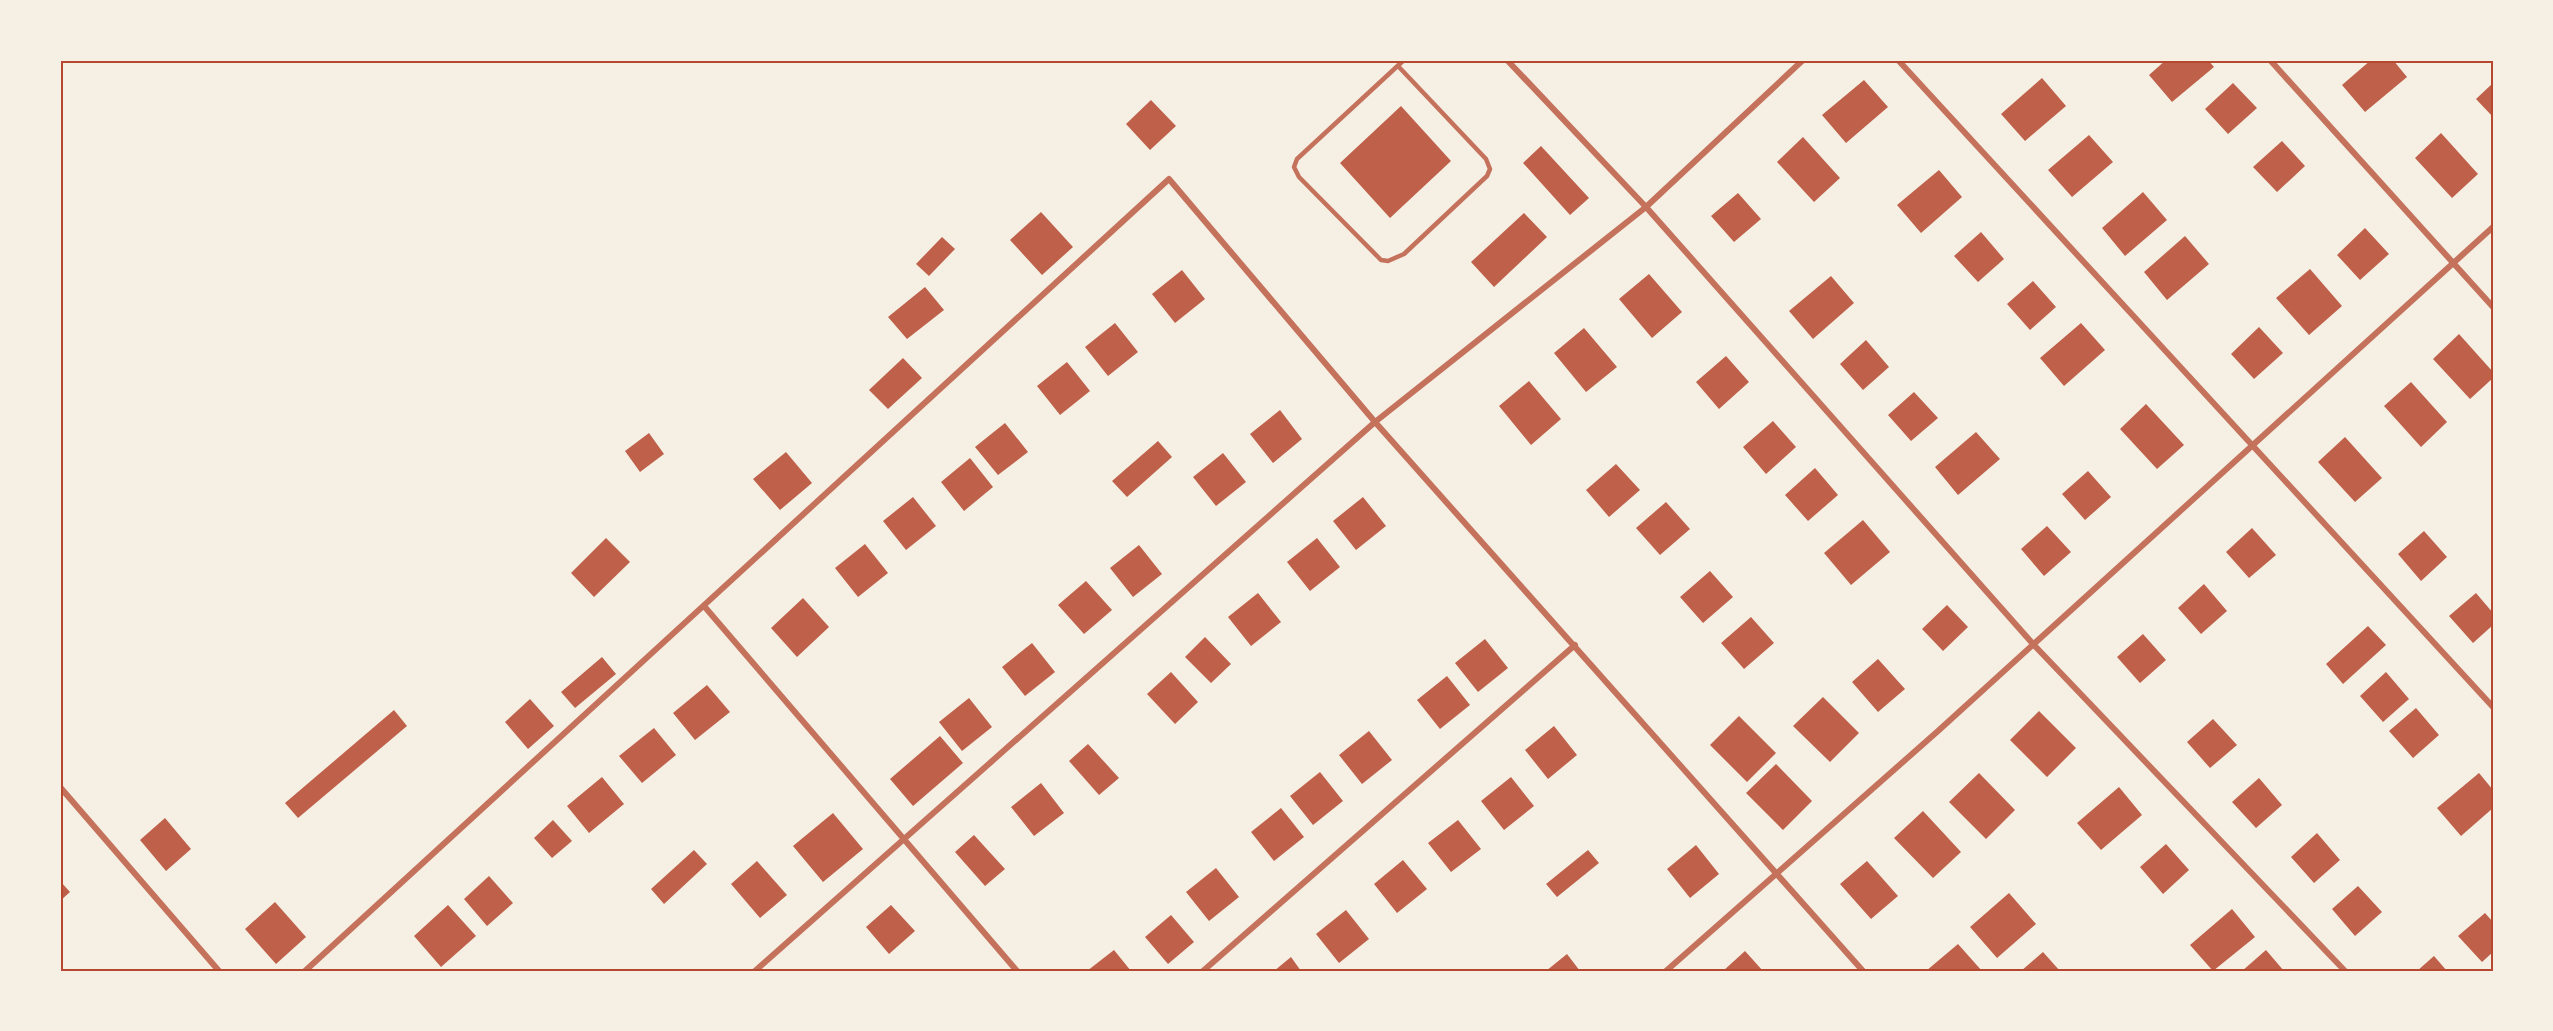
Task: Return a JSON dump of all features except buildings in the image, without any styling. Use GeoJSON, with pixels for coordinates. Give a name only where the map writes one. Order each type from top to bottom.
{"type":"FeatureCollection","features":[{"type":"Feature","properties":{"kind":"street"},"geometry":{"type":"LineString","coordinates":[[1507,60],[1646,207],[2033,644],[2345,971]]}},
{"type":"Feature","properties":{"kind":"street"},"geometry":{"type":"LineString","coordinates":[[755,971],[1376,422],[1646,207],[1803,60]]}},
{"type":"Feature","properties":{"kind":"street"},"geometry":{"type":"LineString","coordinates":[[1898,60],[2493,707]]}},
{"type":"Feature","properties":{"kind":"street"},"geometry":{"type":"LineString","coordinates":[[2270,60],[2493,307]]}},
{"type":"Feature","properties":{"kind":"street"},"geometry":{"type":"LineString","coordinates":[[305,971],[1169,179],[1376,422],[1863,971]]}},
{"type":"Feature","properties":{"kind":"street"},"geometry":{"type":"LineString","coordinates":[[1666,971],[2033,644],[2493,227]]}},
{"type":"Feature","properties":{"kind":"street"},"geometry":{"type":"LineString","coordinates":[[704,606],[1017,971]]}},
{"type":"Feature","properties":{"kind":"street"},"geometry":{"type":"LineString","coordinates":[[1203,971],[1575,645]]}},
{"type":"Feature","properties":{"kind":"street"},"geometry":{"type":"LineString","coordinates":[[60,788],[219,971]]}},
{"type":"Feature","properties":{"kind":"lane"},"geometry":{"type":"LineString","coordinates":[[1398,66],[1486,159],[1490,169],[1487,176],[1404,255],[1388,261],[1381,260],[1299,177],[1294,167],[1297,159],[1404,60]]}}]}
